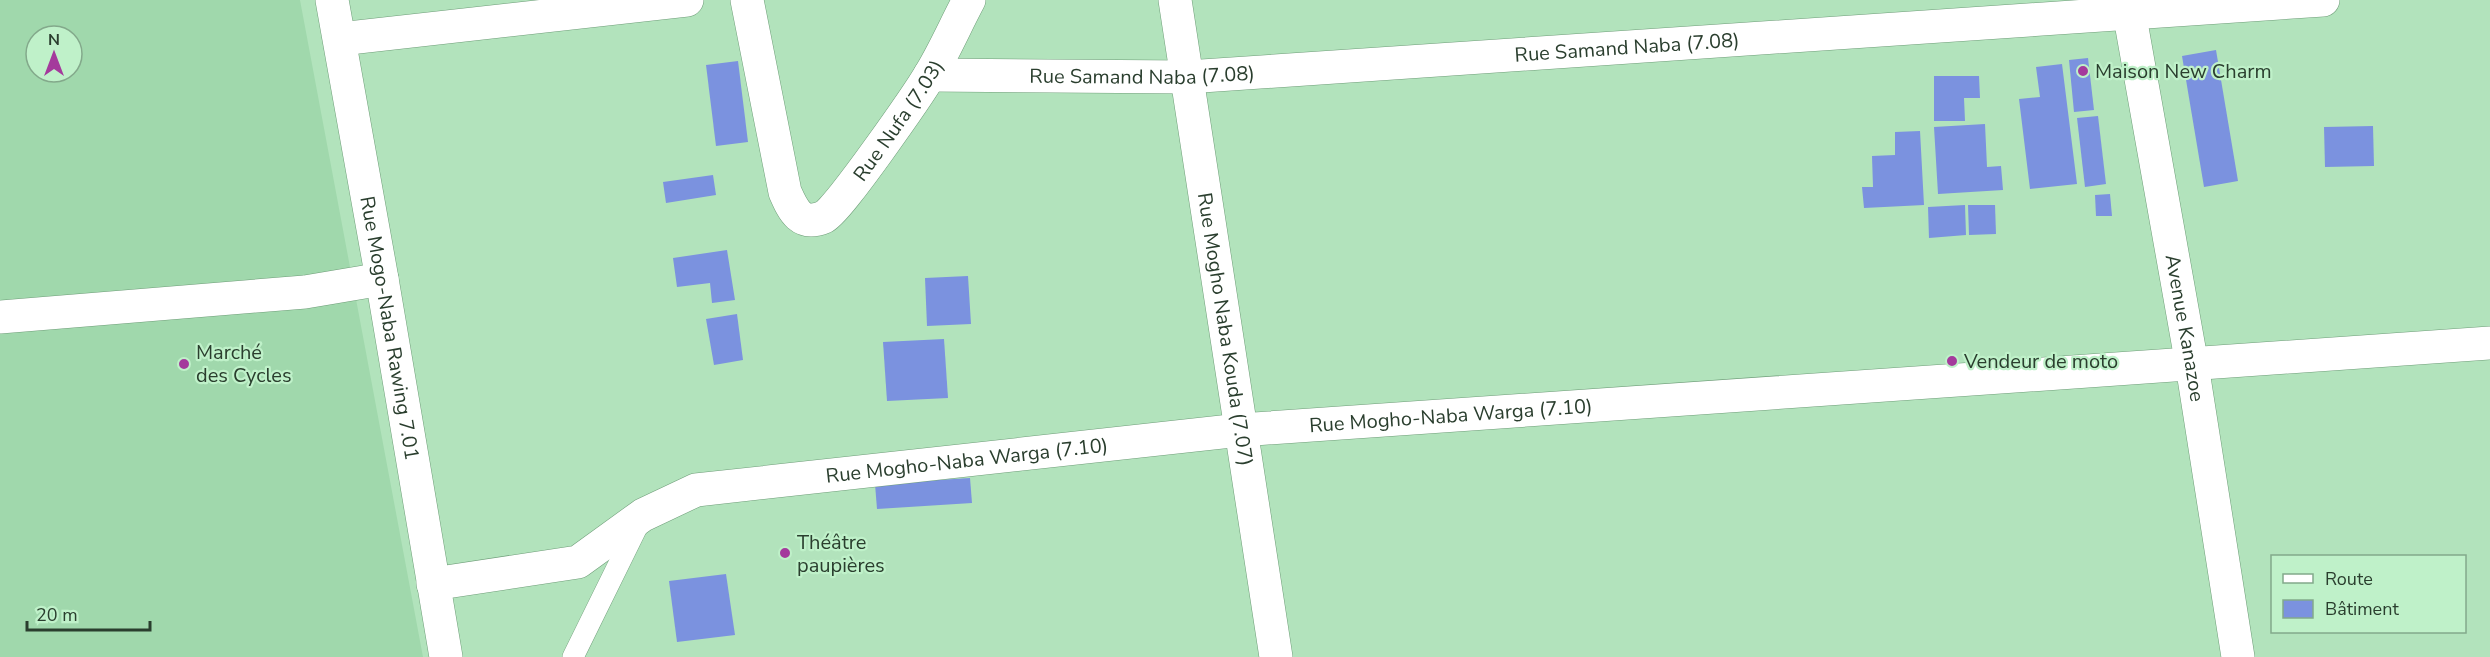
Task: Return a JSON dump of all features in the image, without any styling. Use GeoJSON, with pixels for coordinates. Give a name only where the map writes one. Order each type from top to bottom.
{"type":"FeatureCollection","features":[{"type":"Feature","properties":{"kind":"street","name":"Rue Mogo-Naba Rawing 7.01"},"geometry":{"type":"LineString","coordinates":[[332,0],[446,657]]}},
{"type":"Feature","properties":{"kind":"street"},"geometry":{"type":"LineString","coordinates":[[340,39],[687,0]]}},
{"type":"Feature","properties":{"kind":"street","name":"Rue Nufa (7.03)"},"geometry":{"type":"LineString","coordinates":[[747,0],[785,192],[794,213],[807,220],[826,216],[848,192],[930,75],[969,0]]}},
{"type":"Feature","properties":{"kind":"street","name":"Rue Mogho Naba Kouda (7.07)"},"geometry":{"type":"LineString","coordinates":[[1174,0],[1276,657]]}},
{"type":"Feature","properties":{"kind":"street","name":"Rue Samand Naba (7.08)"},"geometry":{"type":"LineString","coordinates":[[930,75],[1187,77],[2128,7],[2323,0]]}},
{"type":"Feature","properties":{"kind":"street","name":"Avenue Kanazoe"},"geometry":{"type":"LineString","coordinates":[[2128,7],[2192,365],[2238,657]]}},
{"type":"Feature","properties":{"kind":"street"},"geometry":{"type":"LineString","coordinates":[[0,317],[294,293],[382,279]]}},
{"type":"Feature","properties":{"kind":"street","name":"Rue Mogho-Naba Warga (7.10)"},"geometry":{"type":"LineString","coordinates":[[434,584],[578,562],[643,515],[696,490],[1240,430],[2490,343]]}},
{"type":"Feature","properties":{"kind":"lane"},"geometry":{"type":"LineString","coordinates":[[573,657],[643,515]]}},
{"type":"Feature","properties":{"kind":"shaded area","name":"Marché des Cycles"},"geometry":{"type":"Polygon","coordinates":[[[0,0],[300,0],[423,657],[0,657],[0,0]]]}},
{"type":"Feature","properties":{"kind":"building"},"geometry":{"type":"Polygon","coordinates":[[[2216,50],[2238,181],[2204,187],[2182,56],[2216,50]]]}},
{"type":"Feature","properties":{"kind":"building"},"geometry":{"type":"Polygon","coordinates":[[[2088,58],[2094,110],[2074,112],[2069,60],[2088,58]]]}},
{"type":"Feature","properties":{"kind":"building"},"geometry":{"type":"Polygon","coordinates":[[[738,61],[748,142],[716,146],[706,65],[738,61]]]}},
{"type":"Feature","properties":{"kind":"building"},"geometry":{"type":"Polygon","coordinates":[[[2062,64],[2077,184],[2030,189],[2019,99],[2040,97],[2036,67],[2062,64]]]}},
{"type":"Feature","properties":{"kind":"building"},"geometry":{"type":"Polygon","coordinates":[[[1934,76],[1979,76],[1980,98],[1964,98],[1965,121],[1934,121],[1934,76]]]}},
{"type":"Feature","properties":{"kind":"building"},"geometry":{"type":"Polygon","coordinates":[[[2098,116],[2106,184],[2085,187],[2077,118],[2098,116]]]}},
{"type":"Feature","properties":{"kind":"building"},"geometry":{"type":"Polygon","coordinates":[[[1985,124],[1987,167],[2001,166],[2003,190],[1938,194],[1934,127],[1985,124]]]}},
{"type":"Feature","properties":{"kind":"building"},"geometry":{"type":"Polygon","coordinates":[[[2373,126],[2374,166],[2325,167],[2324,127],[2373,126]]]}},
{"type":"Feature","properties":{"kind":"building"},"geometry":{"type":"Polygon","coordinates":[[[1920,131],[1924,205],[1864,208],[1862,187],[1873,187],[1872,156],[1895,155],[1895,132],[1920,131]]]}},
{"type":"Feature","properties":{"kind":"building"},"geometry":{"type":"Polygon","coordinates":[[[713,175],[716,195],[666,203],[663,182],[713,175]]]}},
{"type":"Feature","properties":{"kind":"building"},"geometry":{"type":"Polygon","coordinates":[[[2110,194],[2112,216],[2096,216],[2095,195],[2110,194]]]}},
{"type":"Feature","properties":{"kind":"building"},"geometry":{"type":"Polygon","coordinates":[[[1965,205],[1966,235],[1929,238],[1928,207],[1965,205]]]}},
{"type":"Feature","properties":{"kind":"building"},"geometry":{"type":"Polygon","coordinates":[[[1968,205],[1995,205],[1996,234],[1969,235],[1968,205]]]}},
{"type":"Feature","properties":{"kind":"building"},"geometry":{"type":"Polygon","coordinates":[[[727,250],[735,300],[712,303],[710,283],[677,287],[673,258],[727,250]]]}},
{"type":"Feature","properties":{"kind":"building"},"geometry":{"type":"Polygon","coordinates":[[[968,276],[971,324],[927,326],[925,278],[968,276]]]}},
{"type":"Feature","properties":{"kind":"building"},"geometry":{"type":"Polygon","coordinates":[[[737,314],[743,360],[714,365],[706,319],[737,314]]]}},
{"type":"Feature","properties":{"kind":"building"},"geometry":{"type":"Polygon","coordinates":[[[944,339],[948,398],[887,401],[883,342],[944,339]]]}},
{"type":"Feature","properties":{"kind":"building"},"geometry":{"type":"Polygon","coordinates":[[[970,478],[972,503],[877,509],[875,484],[970,478]]]}},
{"type":"Feature","properties":{"kind":"building"},"geometry":{"type":"Polygon","coordinates":[[[726,574],[735,635],[677,642],[669,581],[726,574]]]}},
{"type":"Feature","properties":{"kind":"place","name":"Maison New Charm"},"geometry":{"type":"Point","coordinates":[2083,71]}},
{"type":"Feature","properties":{"kind":"place","name":"Vendeur de moto"},"geometry":{"type":"Point","coordinates":[1952,361]}},
{"type":"Feature","properties":{"kind":"place","name":"Marché des Cycles"},"geometry":{"type":"Point","coordinates":[184,364]}},
{"type":"Feature","properties":{"kind":"place","name":"Théâtre paupières"},"geometry":{"type":"Point","coordinates":[785,553]}}]}
